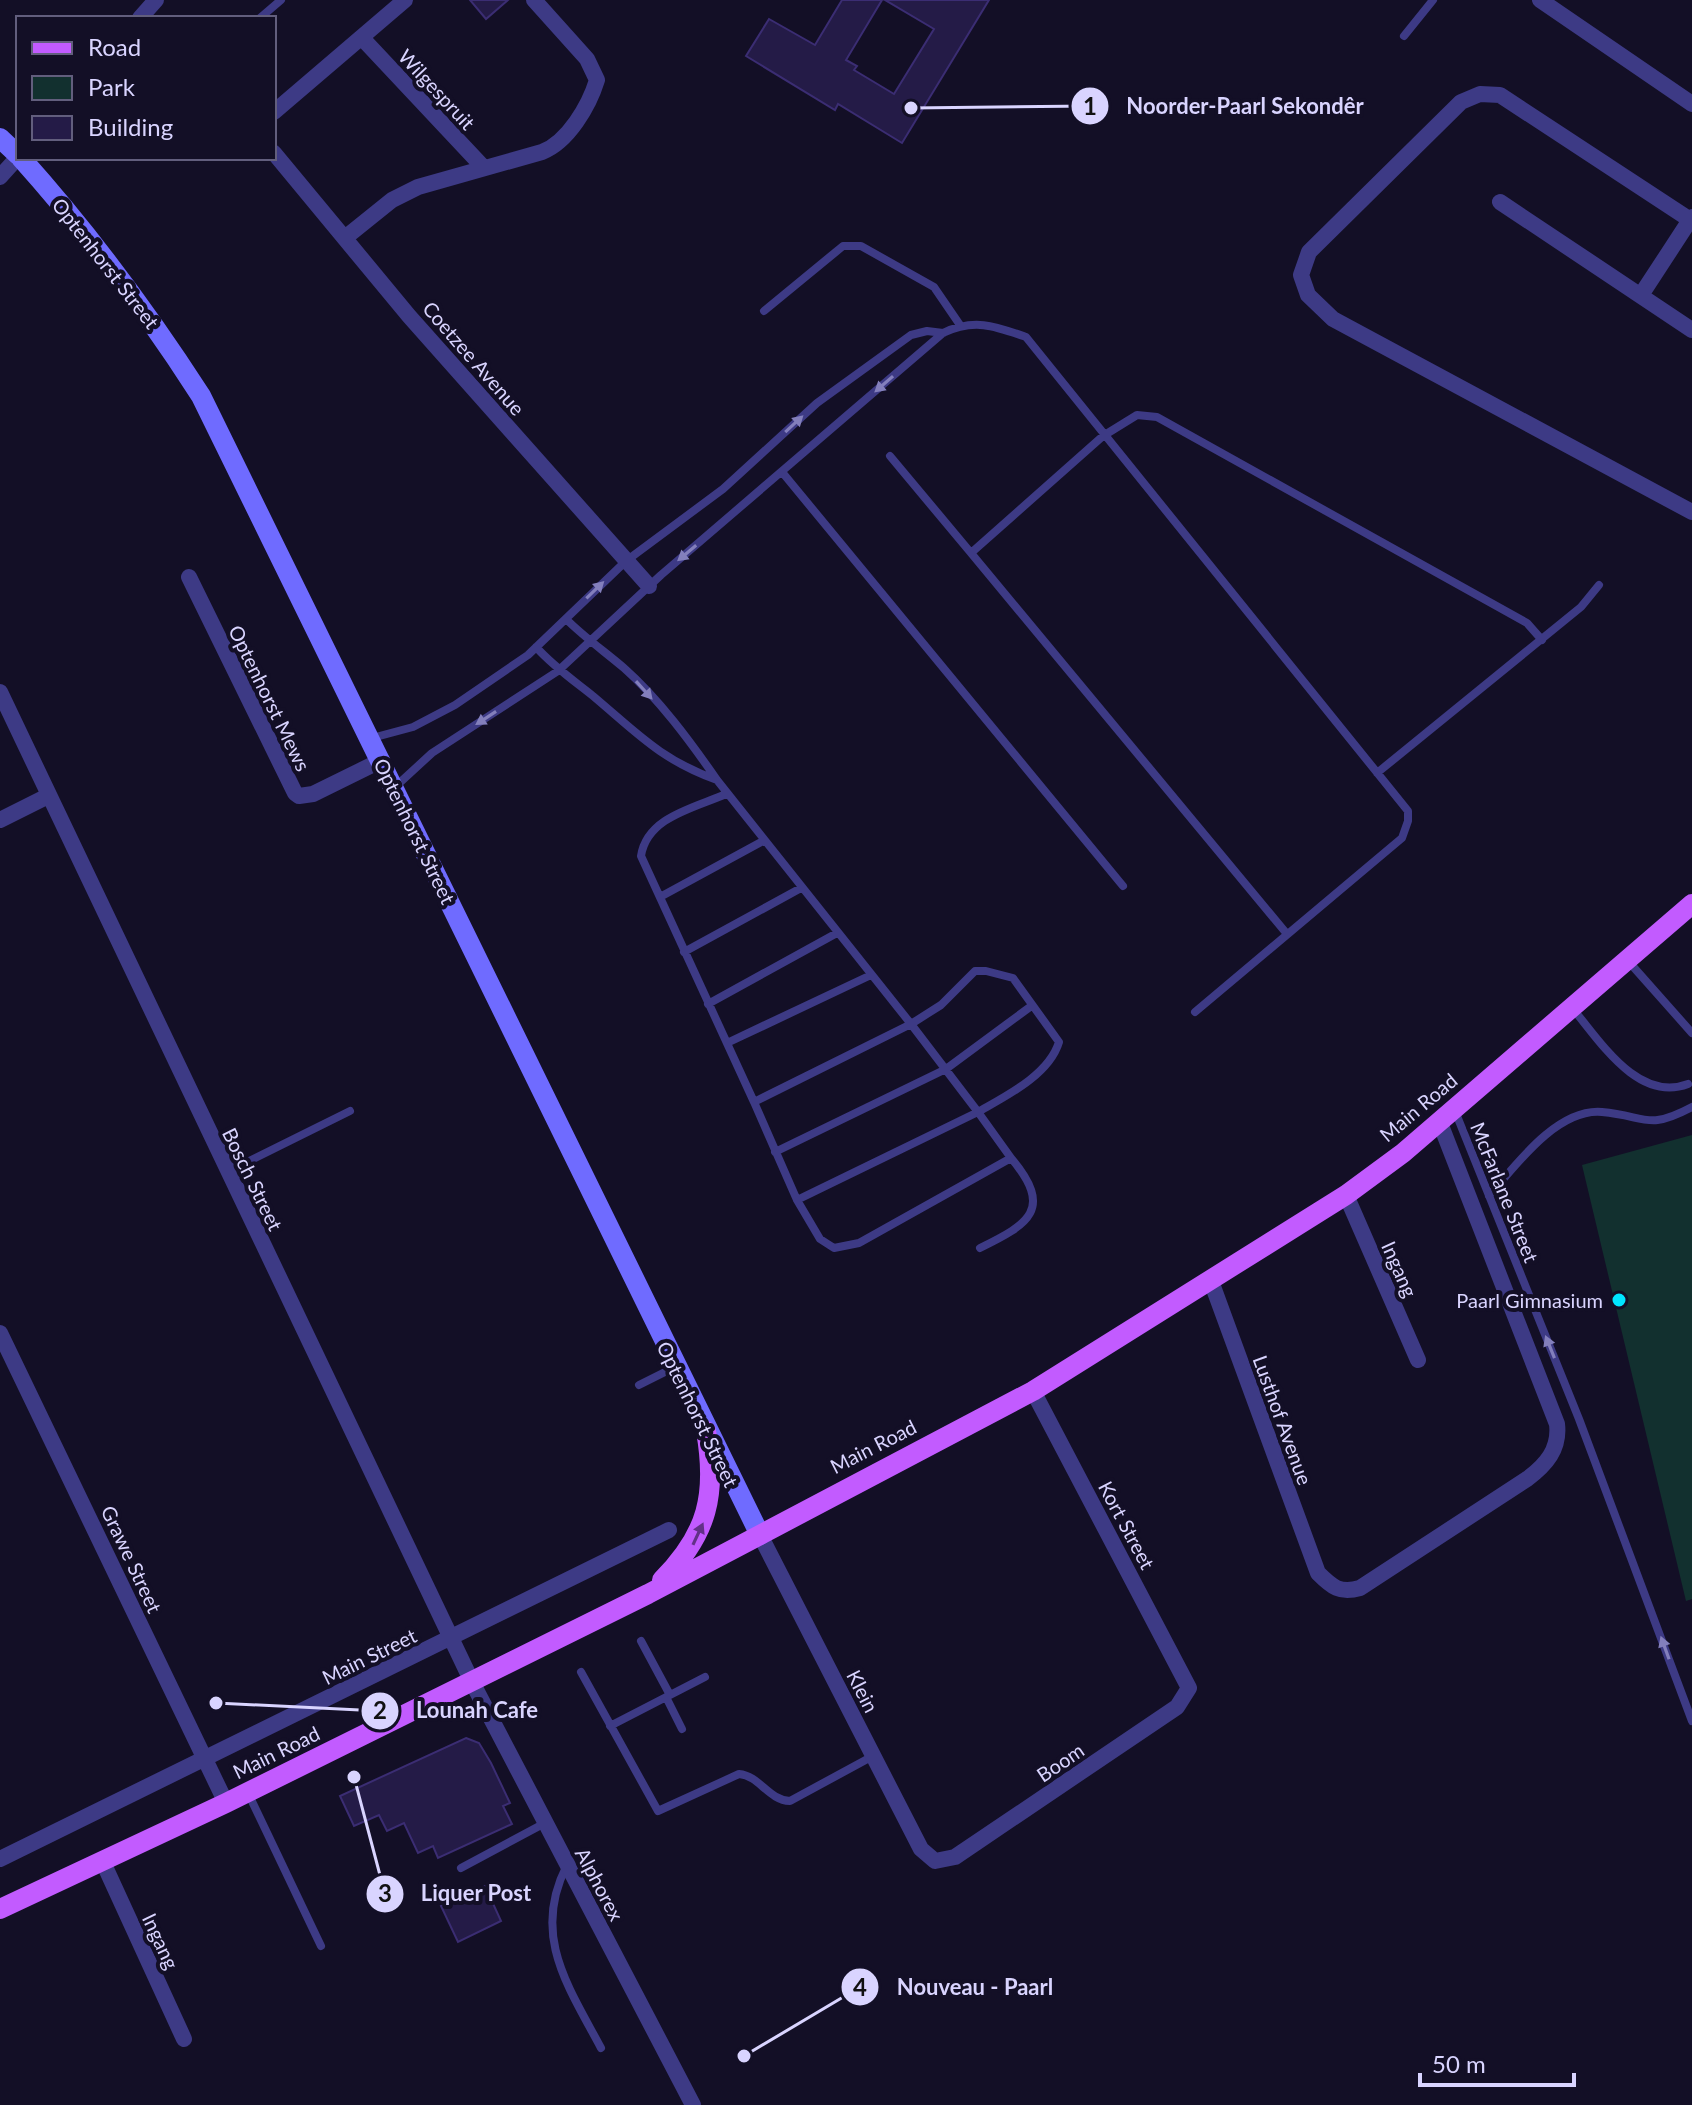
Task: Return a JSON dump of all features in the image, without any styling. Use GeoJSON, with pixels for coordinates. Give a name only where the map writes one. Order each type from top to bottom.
{"type":"FeatureCollection","features":[{"type":"Feature","properties":{"kind":"main road","name":"Optenhorst Street"},"geometry":{"type":"LineString","coordinates":[[0,138],[16,154]]}},
{"type":"Feature","properties":{"kind":"main road","name":"Optenhorst Street"},"geometry":{"type":"LineString","coordinates":[[22,160],[87,232],[149,315],[201,396],[382,760],[706,1431],[760,1535]]}},
{"type":"Feature","properties":{"kind":"main road","name":"Main Road"},"geometry":{"type":"LineString","coordinates":[[0,1909],[226,1803],[648,1594],[1033,1391],[1346,1195],[1447,1116],[1686,913]]}},
{"type":"Feature","properties":{"kind":"main road"},"geometry":{"type":"LineString","coordinates":[[648,1594],[682,1560],[703,1524],[711,1474],[706,1431]]}},
{"type":"Feature","properties":{"kind":"street"},"geometry":{"type":"LineString","coordinates":[[276,110],[405,0]]}},
{"type":"Feature","properties":{"kind":"street"},"geometry":{"type":"LineString","coordinates":[[346,237],[403,193],[552,148],[568,132],[594,92],[597,80],[594,70],[534,0]]}},
{"type":"Feature","properties":{"kind":"street"},"geometry":{"type":"LineString","coordinates":[[1540,0],[1692,104]]}},
{"type":"Feature","properties":{"kind":"street","name":"Wilgespruit"},"geometry":{"type":"LineString","coordinates":[[362,38],[484,168]]}},
{"type":"Feature","properties":{"kind":"street"},"geometry":{"type":"LineString","coordinates":[[1641,295],[1691,219],[1500,95],[1480,94],[1461,102],[1309,252],[1301,275],[1308,295],[1333,319],[1692,512]]}},
{"type":"Feature","properties":{"kind":"street","name":"Coetzee Avenue"},"geometry":{"type":"LineString","coordinates":[[276,155],[409,316],[649,586]]}},
{"type":"Feature","properties":{"kind":"street"},"geometry":{"type":"LineString","coordinates":[[0,177],[16,160]]}},
{"type":"Feature","properties":{"kind":"street"},"geometry":{"type":"LineString","coordinates":[[1500,202],[1692,330]]}},
{"type":"Feature","properties":{"kind":"street","name":"Optenhorst Mews"},"geometry":{"type":"LineString","coordinates":[[189,577],[295,793],[299,796],[313,794],[382,760]]}},
{"type":"Feature","properties":{"kind":"street","name":"Bosch Street"},"geometry":{"type":"LineString","coordinates":[[0,694],[472,1682]]}},
{"type":"Feature","properties":{"kind":"street"},"geometry":{"type":"LineString","coordinates":[[0,820],[48,796]]}},
{"type":"Feature","properties":{"kind":"street","name":"Lusthof Avenue"},"geometry":{"type":"LineString","coordinates":[[1211,1281],[1318,1573],[1339,1590],[1360,1588],[1527,1479],[1542,1468],[1555,1447],[1558,1434],[1447,1116]]}},
{"type":"Feature","properties":{"kind":"street","name":"Ingang"},"geometry":{"type":"LineString","coordinates":[[1346,1195],[1418,1360]]}},
{"type":"Feature","properties":{"kind":"street","name":"Grawe Street"},"geometry":{"type":"LineString","coordinates":[[0,1333],[226,1803]]}},
{"type":"Feature","properties":{"kind":"street","name":"Kort Street"},"geometry":{"type":"LineString","coordinates":[[1033,1391],[1186,1678]]}},
{"type":"Feature","properties":{"kind":"street","name":"Main Street"},"geometry":{"type":"LineString","coordinates":[[0,1859],[669,1530]]}},
{"type":"Feature","properties":{"kind":"street","name":"Klein"},"geometry":{"type":"LineString","coordinates":[[760,1535],[921,1849],[935,1861]]}},
{"type":"Feature","properties":{"kind":"street","name":"Boom"},"geometry":{"type":"LineString","coordinates":[[935,1861],[955,1857],[1177,1707],[1187,1695],[1186,1678]]}},
{"type":"Feature","properties":{"kind":"street","name":"Alphorex"},"geometry":{"type":"LineString","coordinates":[[472,1682],[688,2103]]}},
{"type":"Feature","properties":{"kind":"street","name":"Ingang"},"geometry":{"type":"LineString","coordinates":[[102,1860],[184,2039]]}},
{"type":"Feature","properties":{"kind":"lane"},"geometry":{"type":"LineString","coordinates":[[262,16],[281,0]]}},
{"type":"Feature","properties":{"kind":"lane"},"geometry":{"type":"LineString","coordinates":[[1404,36],[1433,0]]}},
{"type":"Feature","properties":{"kind":"lane"},"geometry":{"type":"LineString","coordinates":[[764,311],[843,246],[861,246],[934,287],[960,325]]}},
{"type":"Feature","properties":{"kind":"lane"},"geometry":{"type":"LineString","coordinates":[[394,788],[432,753],[558,671],[649,586],[943,333],[960,325],[984,323],[1026,337],[1408,811],[1402,838],[1195,1012]]}},
{"type":"Feature","properties":{"kind":"lane"},"geometry":{"type":"LineString","coordinates":[[370,739],[413,727],[455,705],[536,647],[626,561],[723,489],[817,403],[858,371],[911,335],[927,331],[943,333]]}},
{"type":"Feature","properties":{"kind":"lane"},"geometry":{"type":"LineString","coordinates":[[971,553],[1103,436],[1137,415],[1157,417],[1527,623],[1542,640]]}},
{"type":"Feature","properties":{"kind":"lane"},"geometry":{"type":"LineString","coordinates":[[890,456],[1287,934]]}},
{"type":"Feature","properties":{"kind":"lane"},"geometry":{"type":"LineString","coordinates":[[782,472],[1123,886]]}},
{"type":"Feature","properties":{"kind":"lane"},"geometry":{"type":"LineString","coordinates":[[1377,773],[1581,607],[1599,585]]}},
{"type":"Feature","properties":{"kind":"lane"},"geometry":{"type":"LineString","coordinates":[[566,619],[589,642],[624,668],[693,745],[726,794],[911,1024],[1026,1176],[1034,1197],[1033,1211],[1024,1224],[980,1248]]}},
{"type":"Feature","properties":{"kind":"lane"},"geometry":{"type":"LineString","coordinates":[[536,647],[558,671],[662,755],[717,780]]}},
{"type":"Feature","properties":{"kind":"lane"},"geometry":{"type":"LineString","coordinates":[[726,794],[655,825],[643,843],[641,856],[797,1200],[820,1239],[834,1248],[859,1243],[1011,1158]]}},
{"type":"Feature","properties":{"kind":"lane"},"geometry":{"type":"LineString","coordinates":[[660,897],[763,841]]}},
{"type":"Feature","properties":{"kind":"lane"},"geometry":{"type":"LineString","coordinates":[[684,952],[801,888]]}},
{"type":"Feature","properties":{"kind":"lane"},"geometry":{"type":"LineString","coordinates":[[708,1004],[837,933]]}},
{"type":"Feature","properties":{"kind":"lane"},"geometry":{"type":"LineString","coordinates":[[1628,961],[1692,1033]]}},
{"type":"Feature","properties":{"kind":"lane"},"geometry":{"type":"LineString","coordinates":[[754,1102],[911,1024],[941,1005],[975,971],[1013,978],[1030,1007],[1059,1042],[1056,1052],[1022,1085],[978,1112],[797,1200]]}},
{"type":"Feature","properties":{"kind":"lane"},"geometry":{"type":"LineString","coordinates":[[727,1043],[871,975]]}},
{"type":"Feature","properties":{"kind":"lane"},"geometry":{"type":"LineString","coordinates":[[775,1152],[946,1069],[1030,1007]]}},
{"type":"Feature","properties":{"kind":"lane"},"geometry":{"type":"LineString","coordinates":[[1572,1008],[1611,1054],[1644,1082],[1670,1087],[1688,1084]]}},
{"type":"Feature","properties":{"kind":"lane"},"geometry":{"type":"LineString","coordinates":[[1489,1196],[1539,1139],[1570,1120],[1599,1112],[1653,1123],[1666,1121],[1692,1107]]}},
{"type":"Feature","properties":{"kind":"lane"},"geometry":{"type":"LineString","coordinates":[[228,1172],[350,1111]]}},
{"type":"Feature","properties":{"kind":"lane","name":"McFarlane Street"},"geometry":{"type":"LineString","coordinates":[[1447,1116],[1489,1196],[1579,1419],[1692,1721]]}},
{"type":"Feature","properties":{"kind":"lane"},"geometry":{"type":"LineString","coordinates":[[639,1385],[675,1367]]}},
{"type":"Feature","properties":{"kind":"lane"},"geometry":{"type":"LineString","coordinates":[[641,1641],[682,1729]]}},
{"type":"Feature","properties":{"kind":"lane"},"geometry":{"type":"LineString","coordinates":[[581,1672],[658,1811],[739,1774],[749,1775],[781,1801],[790,1801],[873,1756]]}},
{"type":"Feature","properties":{"kind":"lane"},"geometry":{"type":"LineString","coordinates":[[610,1726],[705,1677]]}},
{"type":"Feature","properties":{"kind":"lane"},"geometry":{"type":"LineString","coordinates":[[248,1792],[321,1946]]}},
{"type":"Feature","properties":{"kind":"lane"},"geometry":{"type":"LineString","coordinates":[[461,1868],[545,1822]]}},
{"type":"Feature","properties":{"kind":"lane"},"geometry":{"type":"LineString","coordinates":[[567,1864],[558,1882],[550,1925],[554,1952],[601,2048]]}},
{"type":"Feature","properties":{"kind":"green space"},"geometry":{"type":"Polygon","coordinates":[[[1692,1135],[1692,1599],[1686,1601],[1582,1165],[1692,1135]]]}},
{"type":"Feature","properties":{"kind":"building"},"geometry":{"type":"Polygon","coordinates":[[[470,0],[508,0],[486,19],[470,0]]]}},
{"type":"Feature","properties":{"kind":"building"},"geometry":{"type":"Polygon","coordinates":[[[842,0],[882,0],[846,60],[857,66],[854,70],[894,94],[934,29],[885,0],[989,0],[902,143],[838,104],[835,110],[746,56],[769,19],[815,45],[842,0]]]}},
{"type":"Feature","properties":{"kind":"building"},"geometry":{"type":"Polygon","coordinates":[[[466,1738],[479,1743],[491,1763],[510,1803],[503,1806],[512,1824],[438,1858],[433,1846],[418,1853],[404,1823],[387,1831],[379,1815],[354,1826],[340,1796],[466,1738]]]}},
{"type":"Feature","properties":{"kind":"building"},"geometry":{"type":"Polygon","coordinates":[[[485,1886],[501,1921],[458,1942],[441,1906],[485,1886]]]}},
{"type":"Feature","properties":{"kind":"place","name":"Noorder-Paarl Sekondêr"},"geometry":{"type":"Point","coordinates":[911,108]}},
{"type":"Feature","properties":{"kind":"place","name":"Paarl Gimnasium"},"geometry":{"type":"Point","coordinates":[1619,1300]}},
{"type":"Feature","properties":{"kind":"place","name":"Lounah Cafe"},"geometry":{"type":"Point","coordinates":[216,1703]}},
{"type":"Feature","properties":{"kind":"place","name":"Liquer Post"},"geometry":{"type":"Point","coordinates":[354,1777]}},
{"type":"Feature","properties":{"kind":"place","name":"Nouveau - Paarl"},"geometry":{"type":"Point","coordinates":[744,2056]}}]}
